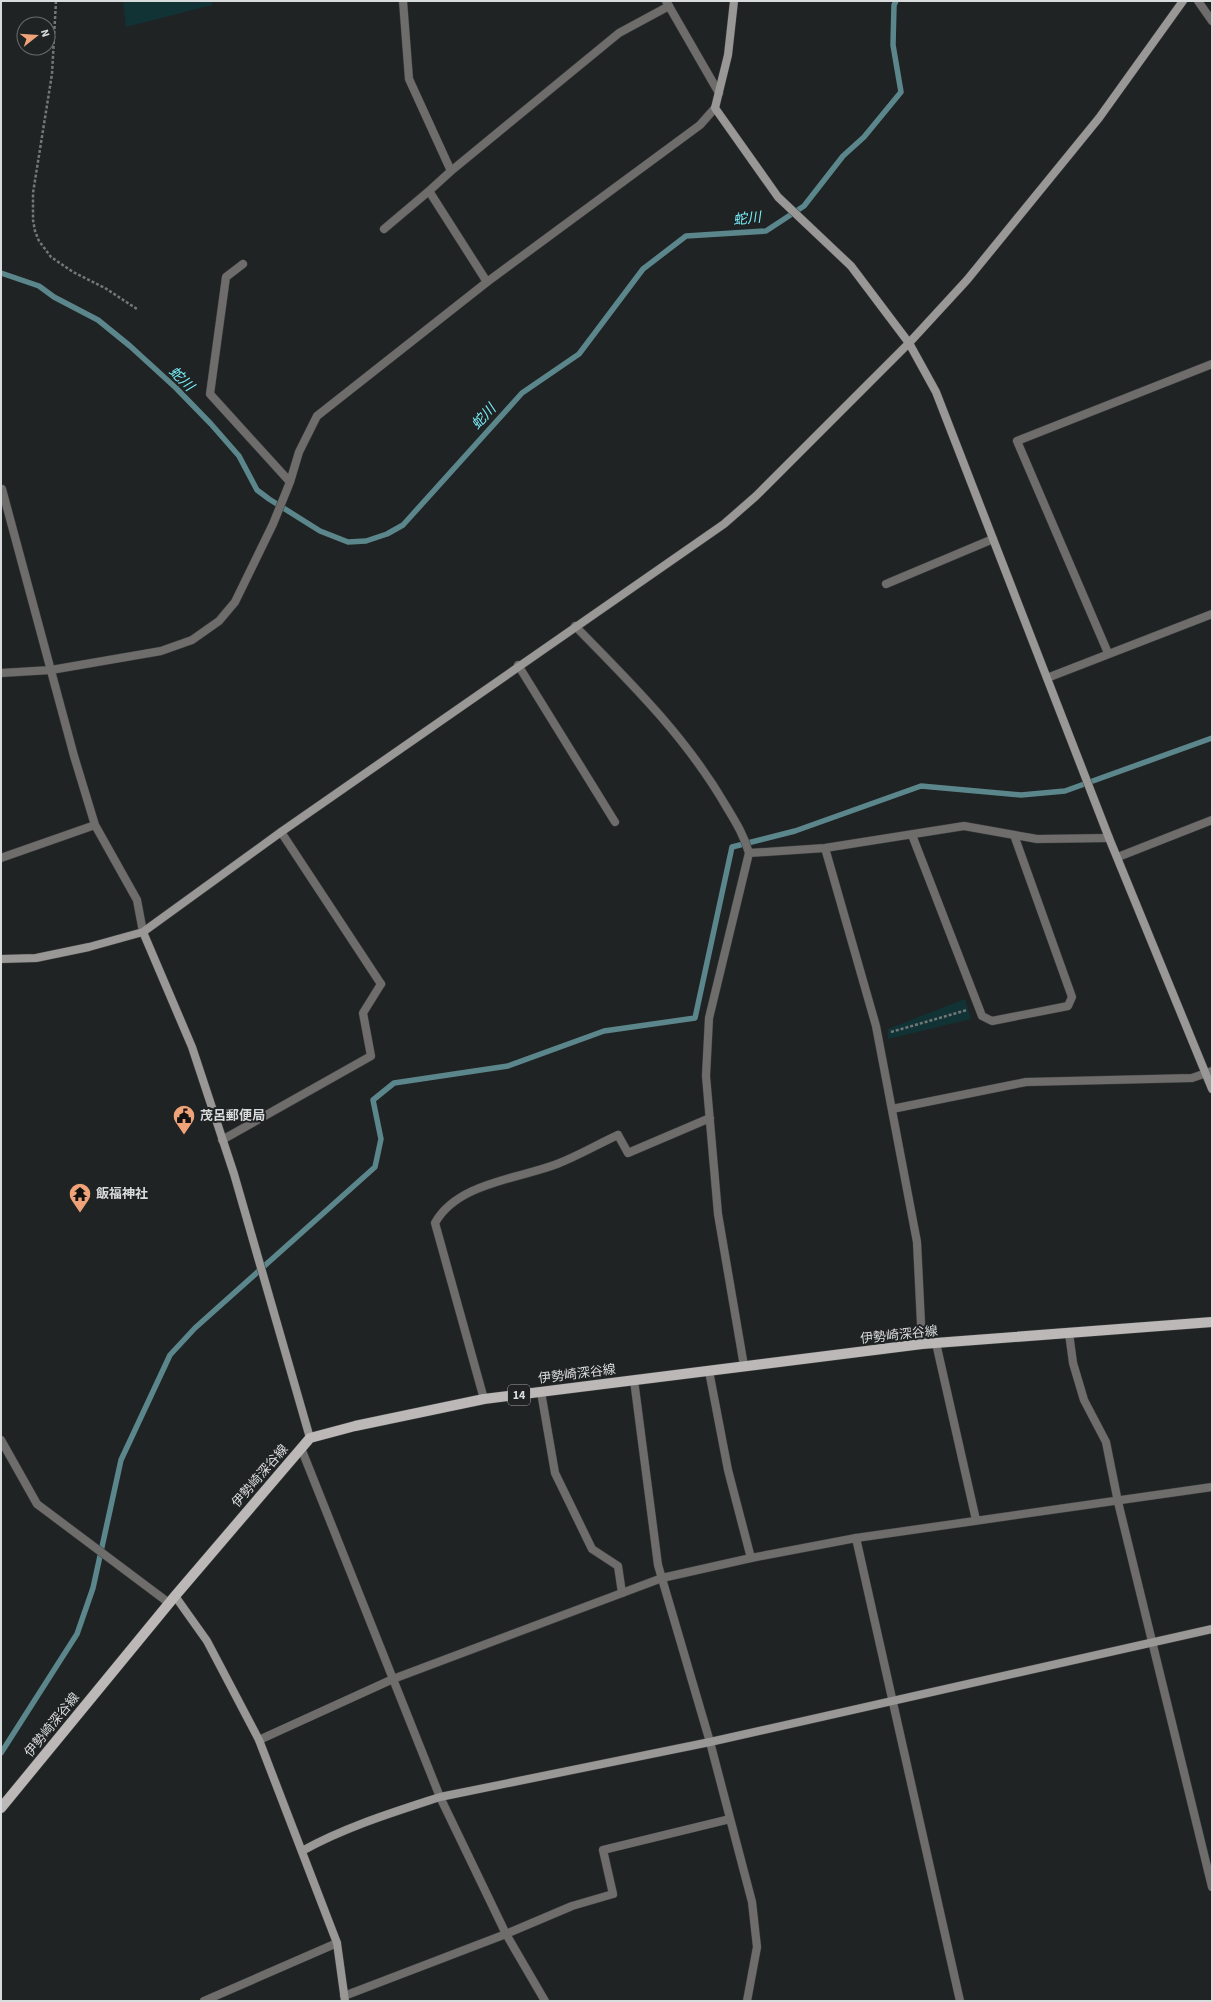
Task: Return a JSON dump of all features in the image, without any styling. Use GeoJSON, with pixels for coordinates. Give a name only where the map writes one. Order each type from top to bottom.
{"type":"FeatureCollection","features":[{"type":"Feature","properties":{"kind":"main road","name":"伊勢崎深谷線"},"geometry":{"type":"LineString","coordinates":[[1,1808],[172,1599],[310,1438],[355,1426],[484,1399],[922,1344],[1212,1322]]}},
{"type":"Feature","properties":{"kind":"street"},"geometry":{"type":"LineString","coordinates":[[403,1],[409,78],[451,171]]}},
{"type":"Feature","properties":{"kind":"street"},"geometry":{"type":"LineString","coordinates":[[1,673],[51,670],[162,651],[192,640],[219,621],[236,602],[273,524],[290,482],[299,452],[317,416],[487,282],[700,125],[715,108],[728,55],[734,1]]}},
{"type":"Feature","properties":{"kind":"street"},"geometry":{"type":"LineString","coordinates":[[1,959],[36,958],[89,947],[143,932],[281,832],[518,665],[724,524],[756,496],[909,343],[967,280],[1099,118],[1183,1]]}},
{"type":"Feature","properties":{"kind":"street"},"geometry":{"type":"LineString","coordinates":[[1198,1],[1212,21]]}},
{"type":"Feature","properties":{"kind":"street"},"geometry":{"type":"LineString","coordinates":[[384,229],[451,171],[619,33],[668,3],[719,93]]}},
{"type":"Feature","properties":{"kind":"street"},"geometry":{"type":"LineString","coordinates":[[715,108],[778,197],[851,266],[909,343],[936,392],[1109,838],[1209,1072],[1212,1089]]}},
{"type":"Feature","properties":{"kind":"street"},"geometry":{"type":"LineString","coordinates":[[429,191],[487,282]]}},
{"type":"Feature","properties":{"kind":"street"},"geometry":{"type":"LineString","coordinates":[[243,264],[226,277],[210,394],[290,482]]}},
{"type":"Feature","properties":{"kind":"street"},"geometry":{"type":"LineString","coordinates":[[1108,653],[1017,441],[1212,364]]}},
{"type":"Feature","properties":{"kind":"street"},"geometry":{"type":"LineString","coordinates":[[2,489],[95,825],[137,900],[143,932],[192,1047],[234,1174],[310,1438]]}},
{"type":"Feature","properties":{"kind":"street"},"geometry":{"type":"LineString","coordinates":[[886,584],[993,539]]}},
{"type":"Feature","properties":{"kind":"street"},"geometry":{"type":"LineString","coordinates":[[1047,678],[1108,653],[1212,614]]}},
{"type":"Feature","properties":{"kind":"street"},"geometry":{"type":"LineString","coordinates":[[575,626],[652,704],[708,774],[745,839],[749,852],[708,1018],[706,1076],[718,1214],[744,1366]]}},
{"type":"Feature","properties":{"kind":"street"},"geometry":{"type":"LineString","coordinates":[[518,665],[615,822]]}},
{"type":"Feature","properties":{"kind":"street"},"geometry":{"type":"LineString","coordinates":[[1118,857],[1212,820]]}},
{"type":"Feature","properties":{"kind":"street"},"geometry":{"type":"LineString","coordinates":[[1,858],[95,825]]}},
{"type":"Feature","properties":{"kind":"street"},"geometry":{"type":"LineString","coordinates":[[749,852],[825,848],[964,826],[1037,838],[1109,838]]}},
{"type":"Feature","properties":{"kind":"street"},"geometry":{"type":"LineString","coordinates":[[222,1140],[371,1056],[363,1013],[381,984],[281,832]]}},
{"type":"Feature","properties":{"kind":"street"},"geometry":{"type":"LineString","coordinates":[[912,835],[982,1016],[992,1021],[1068,1006],[1072,997],[1014,835]]}},
{"type":"Feature","properties":{"kind":"street"},"geometry":{"type":"LineString","coordinates":[[825,848],[878,1036],[917,1242],[922,1344]]}},
{"type":"Feature","properties":{"kind":"street"},"geometry":{"type":"LineString","coordinates":[[892,1109],[1026,1082],[1192,1078],[1209,1072]]}},
{"type":"Feature","properties":{"kind":"street"},"geometry":{"type":"LineString","coordinates":[[484,1399],[435,1223],[440,1214],[468,1192],[557,1164],[618,1135],[628,1153],[710,1118]]}},
{"type":"Feature","properties":{"kind":"street"},"geometry":{"type":"LineString","coordinates":[[1069,1333],[1073,1363],[1084,1400],[1106,1442],[1118,1502],[1212,1888]]}},
{"type":"Feature","properties":{"kind":"street"},"geometry":{"type":"LineString","coordinates":[[936,1343],[976,1520]]}},
{"type":"Feature","properties":{"kind":"street"},"geometry":{"type":"LineString","coordinates":[[709,1371],[728,1470],[752,1558]]}},
{"type":"Feature","properties":{"kind":"street"},"geometry":{"type":"LineString","coordinates":[[634,1380],[657,1558],[710,1742],[752,1902],[757,1947],[747,2001]]}},
{"type":"Feature","properties":{"kind":"street"},"geometry":{"type":"LineString","coordinates":[[541,1392],[555,1473],[592,1549],[618,1566],[622,1593]]}},
{"type":"Feature","properties":{"kind":"street"},"geometry":{"type":"LineString","coordinates":[[1,1440],[37,1504],[172,1599],[207,1641],[259,1740],[302,1851],[337,1943],[345,1998],[572,1906],[613,1894],[603,1850],[730,1820]]}},
{"type":"Feature","properties":{"kind":"street"},"geometry":{"type":"LineString","coordinates":[[301,1448],[440,1797],[506,1934],[545,2001]]}},
{"type":"Feature","properties":{"kind":"street"},"geometry":{"type":"LineString","coordinates":[[259,1740],[393,1679],[662,1578],[752,1558],[856,1538],[976,1520],[1118,1502],[1212,1487]]}},
{"type":"Feature","properties":{"kind":"street"},"geometry":{"type":"LineString","coordinates":[[856,1538],[960,2001]]}},
{"type":"Feature","properties":{"kind":"street"},"geometry":{"type":"LineString","coordinates":[[302,1851],[319,1841],[395,1812],[440,1797],[710,1742],[1152,1643],[1212,1628]]}},
{"type":"Feature","properties":{"kind":"street"},"geometry":{"type":"LineString","coordinates":[[1,1798],[11,1796]]}},
{"type":"Feature","properties":{"kind":"street"},"geometry":{"type":"LineString","coordinates":[[204,2001],[337,1943]]}},
{"type":"Feature","properties":{"kind":"path"},"geometry":{"type":"LineString","coordinates":[[56,1],[52,74],[33,193],[33,220],[35,230],[39,241],[51,257],[73,272],[105,288],[137,309]]}},
{"type":"Feature","properties":{"kind":"path"},"geometry":{"type":"LineString","coordinates":[[878,1036],[979,1006]]}},
{"type":"Feature","properties":{"kind":"shaded area"},"geometry":{"type":"Polygon","coordinates":[[[123,1],[213,1],[212,5],[126,27],[123,1]]]}},
{"type":"Feature","properties":{"kind":"shaded area"},"geometry":{"type":"Polygon","coordinates":[[[965,999],[971,1019],[888,1039],[888,1029],[965,999]]]}},
{"type":"Feature","properties":{"kind":"waterway","name":"蛇川"},"geometry":{"type":"LineString","coordinates":[[1,273],[39,286],[54,297],[98,320],[130,346],[176,388],[211,424],[239,456],[257,490],[269,499],[320,531],[348,542],[366,541],[387,534],[403,525],[522,393],[579,354],[643,269],[686,236],[766,231],[804,206],[843,156],[864,137],[901,92],[893,45],[894,5],[896,1]]}},
{"type":"Feature","properties":{"kind":"waterway"},"geometry":{"type":"LineString","coordinates":[[1,1753],[77,1634],[93,1588],[121,1460],[170,1355],[195,1328],[375,1167],[381,1139],[373,1100],[394,1083],[508,1066],[604,1031],[695,1018],[732,847],[795,831],[921,786],[1021,795],[1065,791],[1212,738]]}},
{"type":"Feature","properties":{"kind":"place","name":"茂呂郵便局"},"geometry":{"type":"Point","coordinates":[184,1136]}},
{"type":"Feature","properties":{"kind":"place","name":"飯福神社"},"geometry":{"type":"Point","coordinates":[80,1214]}}]}
